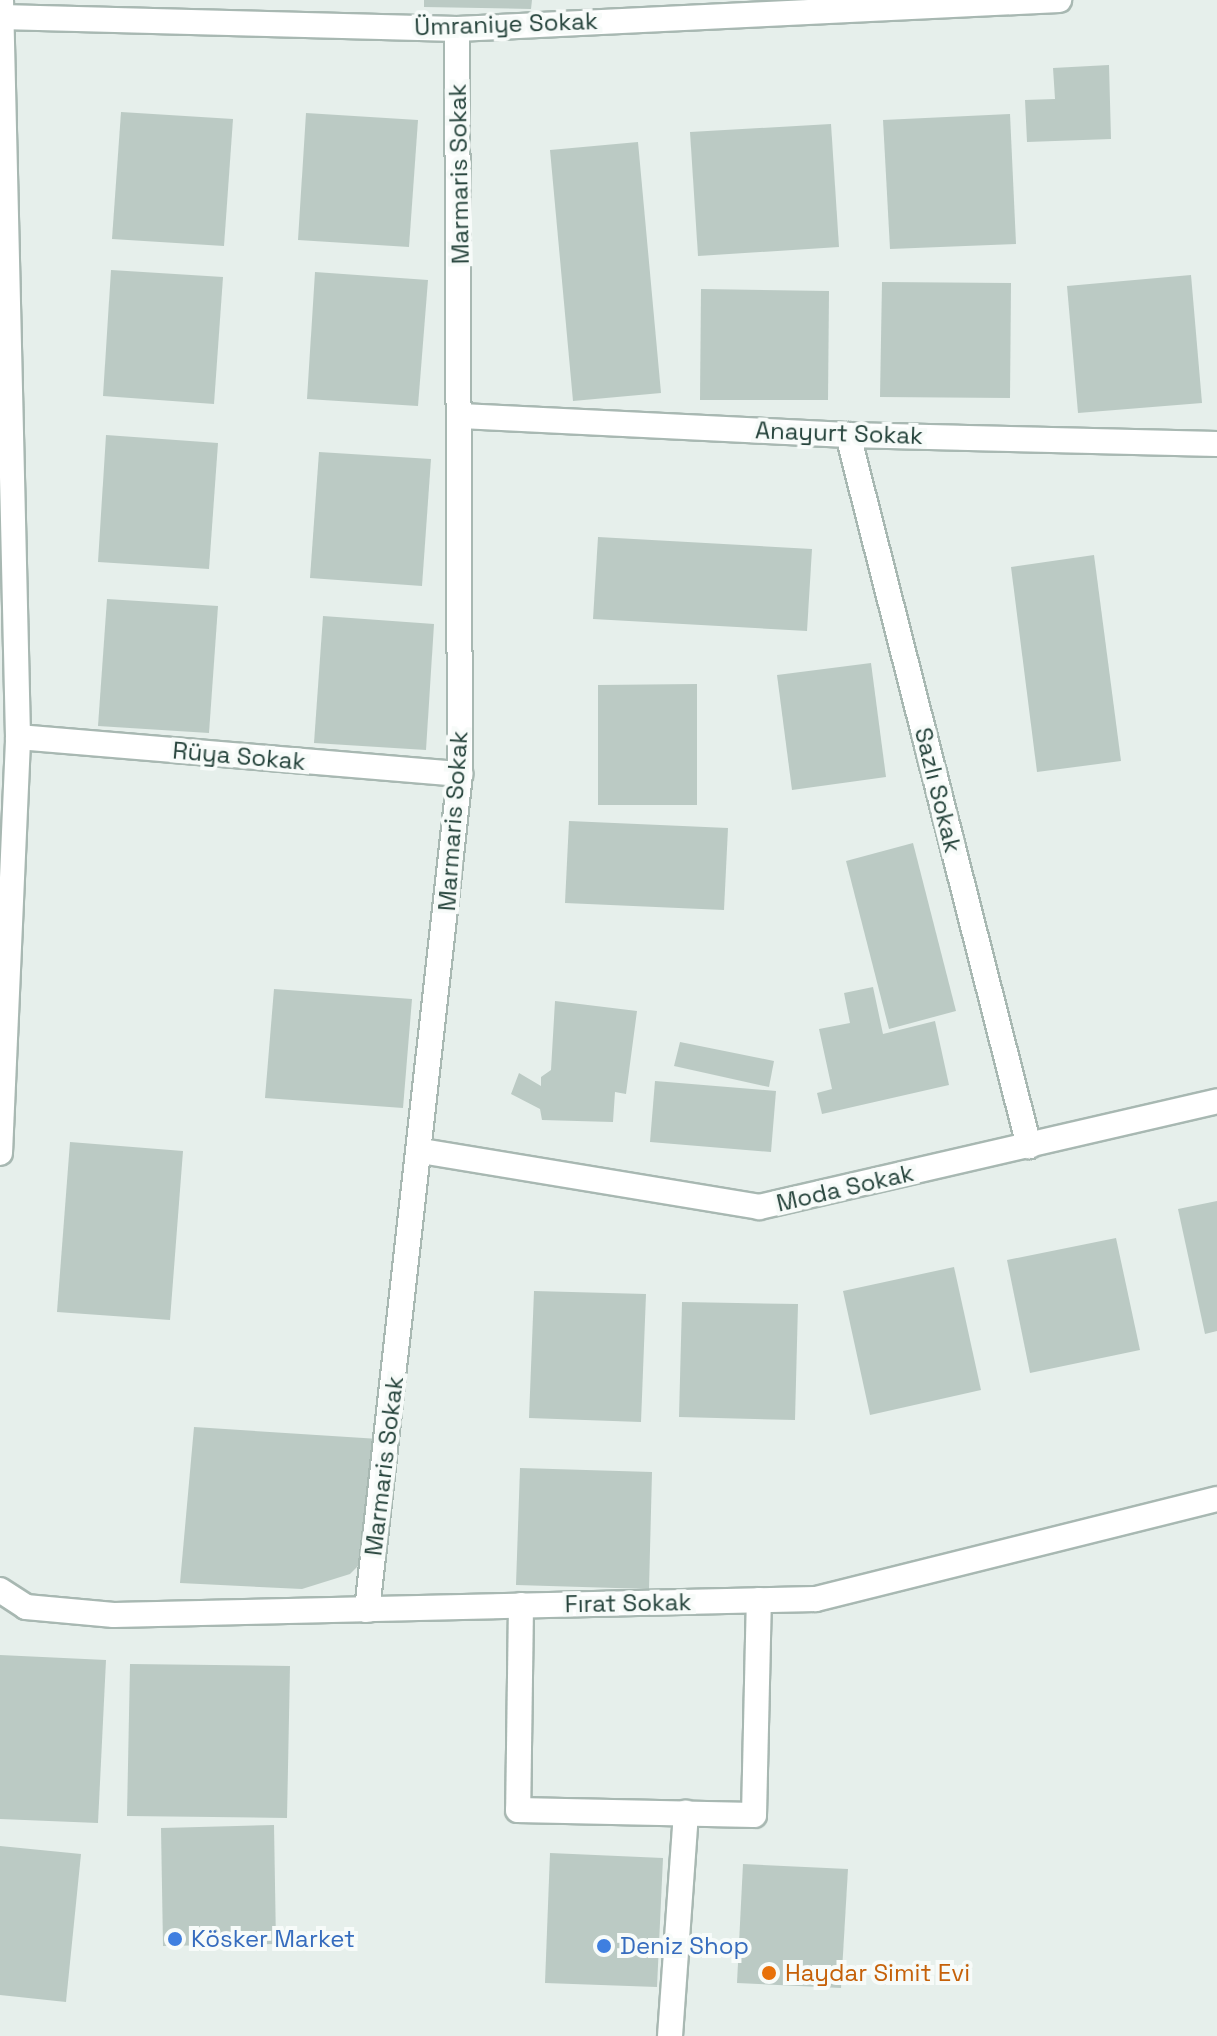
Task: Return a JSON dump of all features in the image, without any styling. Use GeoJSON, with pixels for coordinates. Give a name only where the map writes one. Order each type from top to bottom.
{"type":"FeatureCollection","features":[{"type":"Feature","properties":{"kind":"street"},"geometry":{"type":"LineString","coordinates":[[0,1153],[18,737],[1,0]]}},
{"type":"Feature","properties":{"kind":"street","name":"Ümraniye Sokak"},"geometry":{"type":"LineString","coordinates":[[1,17],[457,29],[1059,0]]}},
{"type":"Feature","properties":{"kind":"street","name":"Marmaris Sokak"},"geometry":{"type":"LineString","coordinates":[[367,1610],[422,1151],[460,774],[461,416],[457,29]]}},
{"type":"Feature","properties":{"kind":"street","name":"Anayurt Sokak"},"geometry":{"type":"LineString","coordinates":[[461,416],[848,435],[1217,444]]}},
{"type":"Feature","properties":{"kind":"street","name":"Sazlı Sokak"},"geometry":{"type":"LineString","coordinates":[[848,435],[1029,1146]]}},
{"type":"Feature","properties":{"kind":"street","name":"Rüya Sokak"},"geometry":{"type":"LineString","coordinates":[[18,737],[460,774]]}},
{"type":"Feature","properties":{"kind":"street","name":"Moda Sokak"},"geometry":{"type":"LineString","coordinates":[[422,1151],[759,1207],[1217,1101]]}},
{"type":"Feature","properties":{"kind":"street","name":"Fırat Sokak"},"geometry":{"type":"LineString","coordinates":[[0,1590],[26,1607],[114,1615],[816,1599],[1217,1499]]}},
{"type":"Feature","properties":{"kind":"street"},"geometry":{"type":"LineString","coordinates":[[521,1605],[518,1810],[754,1815],[759,1600]]}},
{"type":"Feature","properties":{"kind":"street"},"geometry":{"type":"LineString","coordinates":[[670,2036],[686,1813]]}},
{"type":"Feature","properties":{"kind":"building"},"geometry":{"type":"Polygon","coordinates":[[[424,0],[532,0],[531,9],[424,7],[424,0]]]}},
{"type":"Feature","properties":{"kind":"building"},"geometry":{"type":"Polygon","coordinates":[[[1109,65],[1111,139],[1027,142],[1025,100],[1055,99],[1053,68],[1109,65]]]}},
{"type":"Feature","properties":{"kind":"building"},"geometry":{"type":"Polygon","coordinates":[[[121,112],[233,119],[224,246],[112,239],[121,112]]]}},
{"type":"Feature","properties":{"kind":"building"},"geometry":{"type":"Polygon","coordinates":[[[306,113],[418,120],[409,247],[298,240],[306,113]]]}},
{"type":"Feature","properties":{"kind":"building"},"geometry":{"type":"Polygon","coordinates":[[[1010,114],[1016,244],[890,249],[883,120],[1010,114]]]}},
{"type":"Feature","properties":{"kind":"building"},"geometry":{"type":"Polygon","coordinates":[[[831,124],[839,247],[698,256],[690,132],[831,124]]]}},
{"type":"Feature","properties":{"kind":"building"},"geometry":{"type":"Polygon","coordinates":[[[638,142],[661,393],[573,401],[550,150],[638,142]]]}},
{"type":"Feature","properties":{"kind":"building"},"geometry":{"type":"Polygon","coordinates":[[[111,270],[223,277],[214,404],[103,396],[111,270]]]}},
{"type":"Feature","properties":{"kind":"building"},"geometry":{"type":"Polygon","coordinates":[[[315,272],[428,280],[418,406],[307,399],[315,272]]]}},
{"type":"Feature","properties":{"kind":"building"},"geometry":{"type":"Polygon","coordinates":[[[1191,275],[1202,403],[1078,413],[1067,286],[1191,275]]]}},
{"type":"Feature","properties":{"kind":"building"},"geometry":{"type":"Polygon","coordinates":[[[882,282],[1011,283],[1010,398],[880,397],[882,282]]]}},
{"type":"Feature","properties":{"kind":"building"},"geometry":{"type":"Polygon","coordinates":[[[701,289],[829,291],[828,400],[700,400],[701,289]]]}},
{"type":"Feature","properties":{"kind":"building"},"geometry":{"type":"Polygon","coordinates":[[[106,435],[218,443],[209,569],[98,562],[106,435]]]}},
{"type":"Feature","properties":{"kind":"building"},"geometry":{"type":"Polygon","coordinates":[[[319,452],[431,459],[422,586],[310,578],[319,452]]]}},
{"type":"Feature","properties":{"kind":"building"},"geometry":{"type":"Polygon","coordinates":[[[598,537],[812,549],[807,631],[593,619],[598,537]]]}},
{"type":"Feature","properties":{"kind":"building"},"geometry":{"type":"Polygon","coordinates":[[[1094,555],[1121,761],[1037,772],[1011,567],[1094,555]]]}},
{"type":"Feature","properties":{"kind":"building"},"geometry":{"type":"Polygon","coordinates":[[[107,599],[218,606],[209,733],[98,726],[107,599]]]}},
{"type":"Feature","properties":{"kind":"building"},"geometry":{"type":"Polygon","coordinates":[[[323,616],[434,624],[426,750],[314,743],[323,616]]]}},
{"type":"Feature","properties":{"kind":"building"},"geometry":{"type":"Polygon","coordinates":[[[871,663],[886,777],[792,790],[777,675],[871,663]]]}},
{"type":"Feature","properties":{"kind":"building"},"geometry":{"type":"Polygon","coordinates":[[[697,684],[697,805],[598,805],[598,685],[697,684]]]}},
{"type":"Feature","properties":{"kind":"building"},"geometry":{"type":"Polygon","coordinates":[[[569,821],[728,828],[724,910],[565,903],[569,821]]]}},
{"type":"Feature","properties":{"kind":"building"},"geometry":{"type":"Polygon","coordinates":[[[913,843],[956,1011],[889,1029],[846,861],[913,843]]]}},
{"type":"Feature","properties":{"kind":"building"},"geometry":{"type":"Polygon","coordinates":[[[873,987],[883,1034],[935,1021],[949,1085],[822,1114],[817,1093],[832,1089],[819,1029],[850,1023],[844,993],[873,987]]]}},
{"type":"Feature","properties":{"kind":"building"},"geometry":{"type":"Polygon","coordinates":[[[274,989],[412,999],[403,1108],[265,1098],[274,989]]]}},
{"type":"Feature","properties":{"kind":"building"},"geometry":{"type":"Polygon","coordinates":[[[555,1001],[637,1011],[626,1094],[615,1092],[613,1122],[542,1120],[540,1109],[511,1094],[519,1073],[541,1086],[541,1077],[551,1070],[555,1001]]]}},
{"type":"Feature","properties":{"kind":"building"},"geometry":{"type":"Polygon","coordinates":[[[680,1042],[774,1061],[769,1087],[674,1066],[680,1042]]]}},
{"type":"Feature","properties":{"kind":"building"},"geometry":{"type":"Polygon","coordinates":[[[655,1081],[776,1091],[771,1152],[650,1142],[655,1081]]]}},
{"type":"Feature","properties":{"kind":"building"},"geometry":{"type":"Polygon","coordinates":[[[70,1142],[183,1151],[170,1320],[57,1312],[70,1142]]]}},
{"type":"Feature","properties":{"kind":"building"},"geometry":{"type":"Polygon","coordinates":[[[1217,1201],[1217,1331],[1205,1334],[1178,1209],[1217,1201]]]}},
{"type":"Feature","properties":{"kind":"building"},"geometry":{"type":"Polygon","coordinates":[[[1116,1238],[1140,1350],[1030,1373],[1007,1260],[1116,1238]]]}},
{"type":"Feature","properties":{"kind":"building"},"geometry":{"type":"Polygon","coordinates":[[[954,1267],[981,1390],[870,1415],[843,1291],[954,1267]]]}},
{"type":"Feature","properties":{"kind":"building"},"geometry":{"type":"Polygon","coordinates":[[[534,1291],[646,1294],[641,1422],[529,1418],[534,1291]]]}},
{"type":"Feature","properties":{"kind":"building"},"geometry":{"type":"Polygon","coordinates":[[[682,1302],[798,1304],[795,1420],[679,1417],[682,1302]]]}},
{"type":"Feature","properties":{"kind":"building"},"geometry":{"type":"Polygon","coordinates":[[[194,1427],[379,1439],[362,1562],[350,1574],[302,1589],[180,1583],[194,1427]]]}},
{"type":"Feature","properties":{"kind":"building"},"geometry":{"type":"Polygon","coordinates":[[[520,1468],[652,1472],[649,1589],[516,1585],[520,1468]]]}},
{"type":"Feature","properties":{"kind":"building"},"geometry":{"type":"Polygon","coordinates":[[[0,1655],[106,1660],[98,1823],[0,1819],[0,1655]]]}},
{"type":"Feature","properties":{"kind":"building"},"geometry":{"type":"Polygon","coordinates":[[[130,1664],[290,1666],[287,1818],[127,1816],[130,1664]]]}},
{"type":"Feature","properties":{"kind":"building"},"geometry":{"type":"Polygon","coordinates":[[[274,1825],[276,1944],[163,1946],[161,1828],[274,1825]]]}},
{"type":"Feature","properties":{"kind":"building"},"geometry":{"type":"Polygon","coordinates":[[[0,1846],[81,1854],[66,2002],[0,1995],[0,1846]]]}},
{"type":"Feature","properties":{"kind":"building"},"geometry":{"type":"Polygon","coordinates":[[[550,1853],[663,1858],[657,1987],[545,1983],[550,1853]]]}},
{"type":"Feature","properties":{"kind":"building"},"geometry":{"type":"Polygon","coordinates":[[[743,1864],[848,1869],[841,1988],[737,1983],[743,1864]]]}},
{"type":"Feature","properties":{"kind":"place","name":"Kösker Market"},"geometry":{"type":"Point","coordinates":[175,1939]}},
{"type":"Feature","properties":{"kind":"place","name":"Deniz Shop"},"geometry":{"type":"Point","coordinates":[604,1946]}},
{"type":"Feature","properties":{"kind":"place","name":"Haydar Simit Evi"},"geometry":{"type":"Point","coordinates":[769,1973]}}]}
